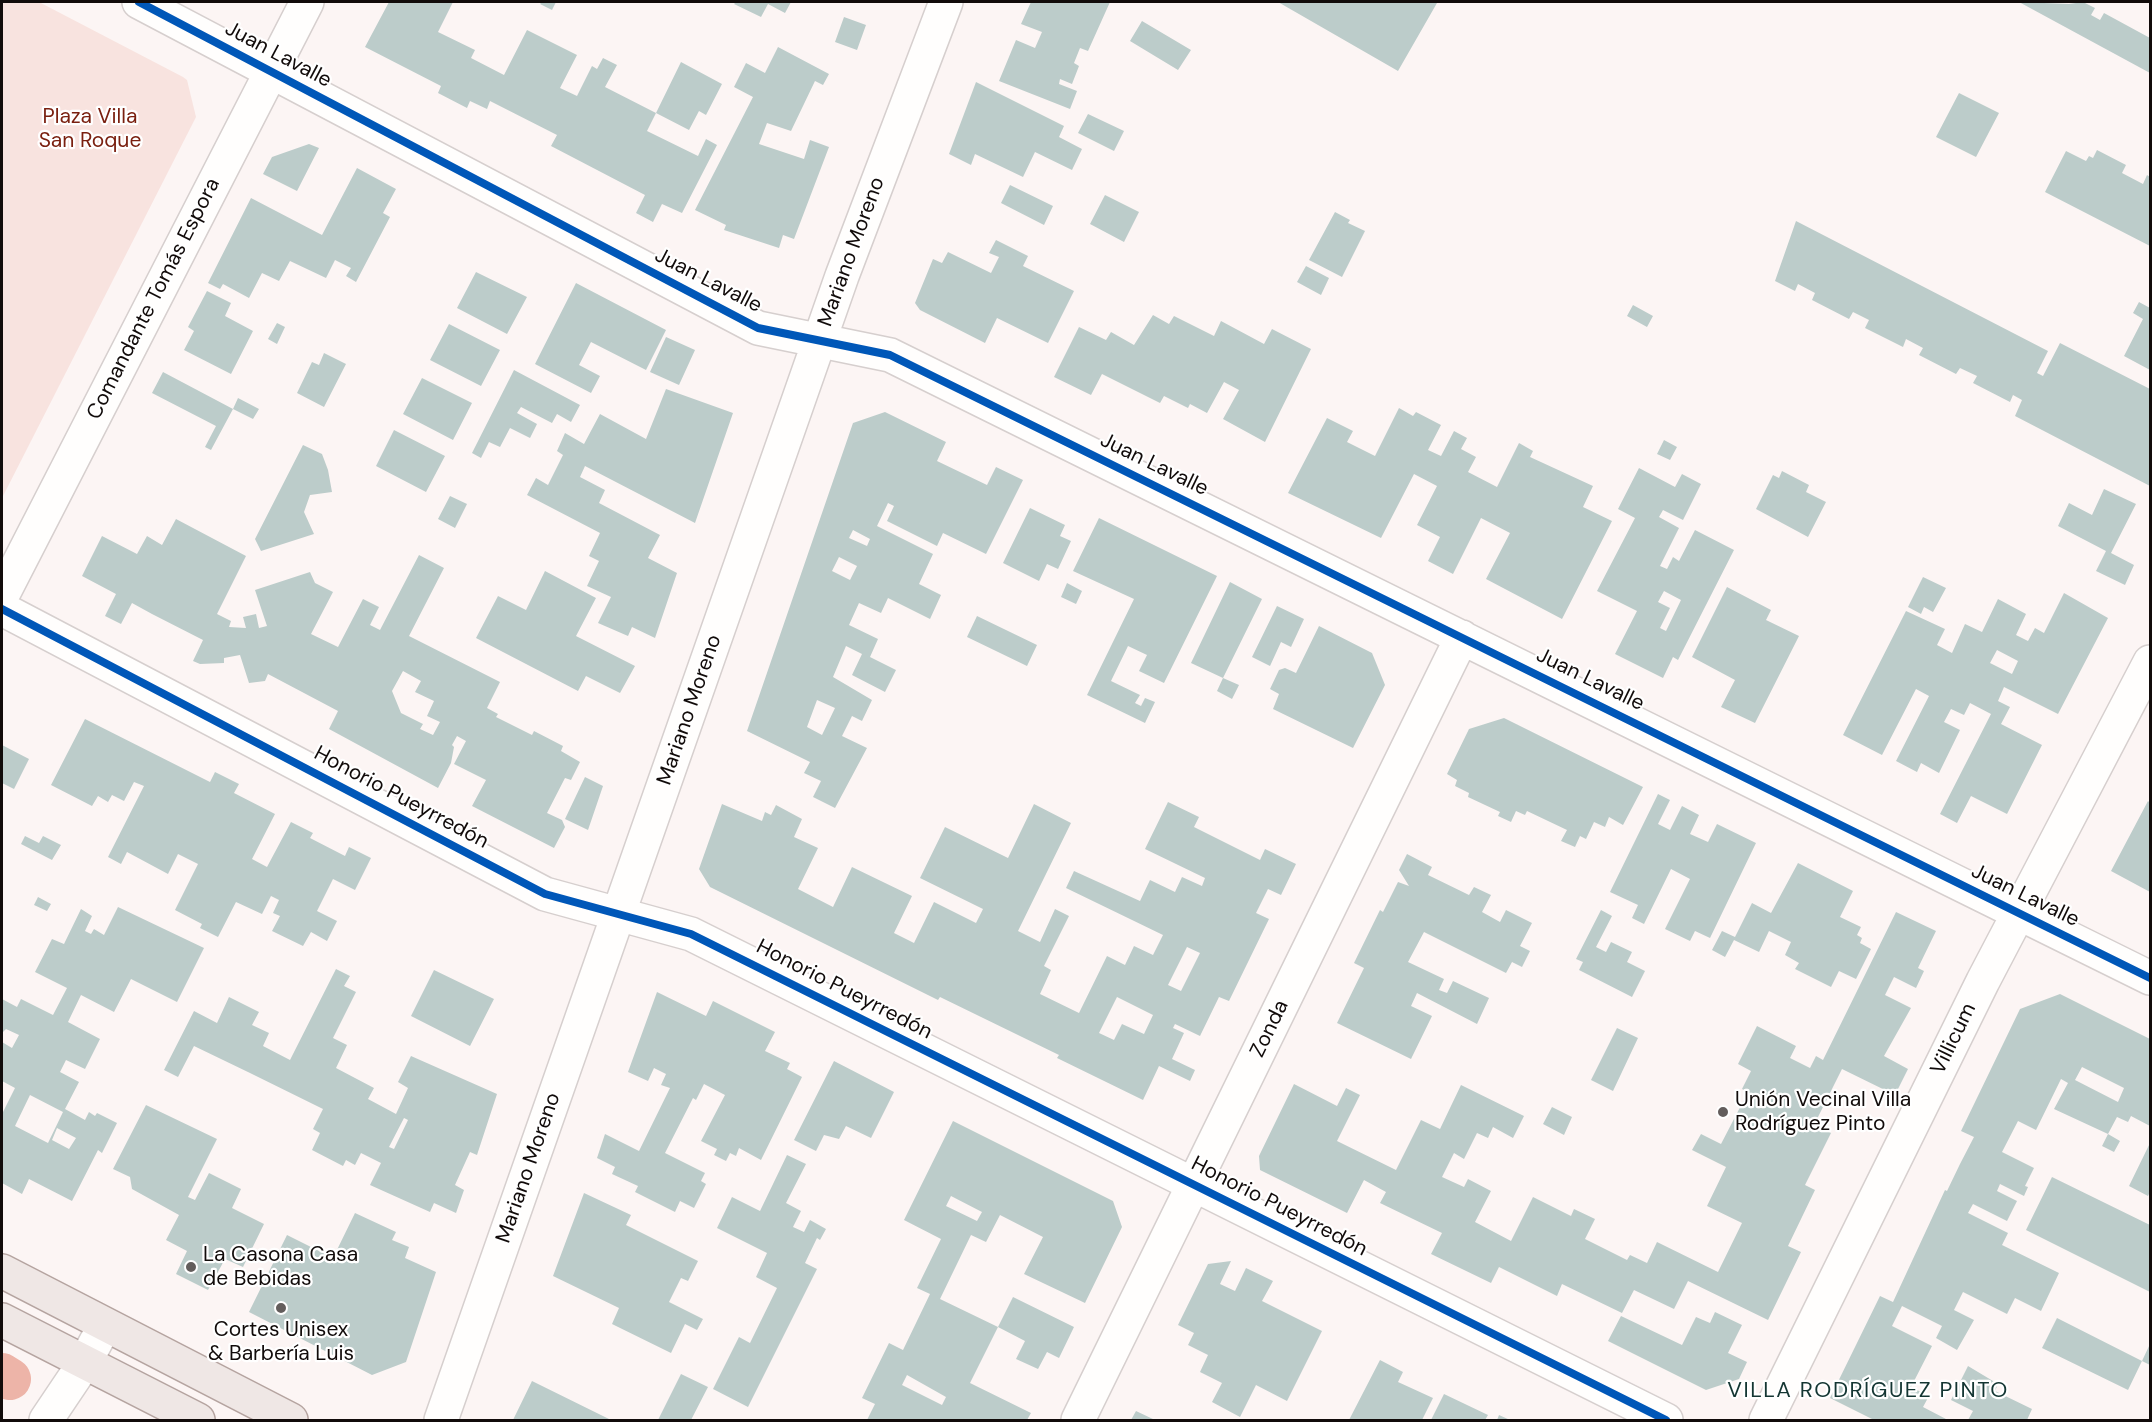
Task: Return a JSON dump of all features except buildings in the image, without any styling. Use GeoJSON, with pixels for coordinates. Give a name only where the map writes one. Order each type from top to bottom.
{"type":"FeatureCollection","features":[{"type":"Feature","properties":{"kind":"main road"},"geometry":{"type":"LineString","coordinates":[[2,1271],[291,1420]]}},
{"type":"Feature","properties":{"kind":"main road"},"geometry":{"type":"LineString","coordinates":[[2,1320],[198,1420]]}},
{"type":"Feature","properties":{"kind":"street","name":"Juan Lavalle"},"geometry":{"type":"LineString","coordinates":[[139,2],[758,328],[890,355],[2151,978]]}},
{"type":"Feature","properties":{"kind":"street","name":"Comandante Tomás Espora"},"geometry":{"type":"LineString","coordinates":[[2,596],[307,2]]}},
{"type":"Feature","properties":{"kind":"street","name":"Mariano Moreno"},"geometry":{"type":"LineString","coordinates":[[441,1420],[820,340],[946,2]]}},
{"type":"Feature","properties":{"kind":"street","name":"Honorio Pueyrredón"},"geometry":{"type":"LineString","coordinates":[[2,609],[545,894],[691,934],[1666,1420]]}},
{"type":"Feature","properties":{"kind":"street","name":"Zonda"},"geometry":{"type":"LineString","coordinates":[[1078,1420],[1462,637]]}},
{"type":"Feature","properties":{"kind":"street","name":"Villicum"},"geometry":{"type":"LineString","coordinates":[[1766,1420],[2019,912],[2151,662]]}},
{"type":"Feature","properties":{"kind":"street"},"geometry":{"type":"LineString","coordinates":[[46,1420],[85,1362],[105,1325]]}},
{"type":"Feature","properties":{"kind":"green space","name":"Plaza Villa San Roque"},"geometry":{"type":"Polygon","coordinates":[[[2,2],[39,2],[183,77],[187,80],[196,117],[2,498],[2,2]]]}},
{"type":"Feature","properties":{"kind":"waterway"},"geometry":{"type":"LineString","coordinates":[[2,1374],[10,1379]]}},
{"type":"Feature","properties":{"kind":"cycle path"},"geometry":{"type":"LineString","coordinates":[[139,2],[758,328],[890,355],[2150,978]]}},
{"type":"Feature","properties":{"kind":"cycle path"},"geometry":{"type":"LineString","coordinates":[[2,609],[545,894],[691,934],[1666,1420]]}},
{"type":"Feature","properties":{"kind":"place","name":"Unión Vecinal Villa Rodríguez Pinto"},"geometry":{"type":"Point","coordinates":[1723,1112]}},
{"type":"Feature","properties":{"kind":"place","name":"La Casona Casa de Bebidas"},"geometry":{"type":"Point","coordinates":[191,1267]}},
{"type":"Feature","properties":{"kind":"place","name":"Cortes Unisex & Barbería Luis"},"geometry":{"type":"Point","coordinates":[281,1308]}},
{"type":"Feature","properties":{"kind":"district","name":"VILLA RODRÍGUEZ PINTO"},"geometry":{"type":"Point","coordinates":[1868,1391]}}]}
